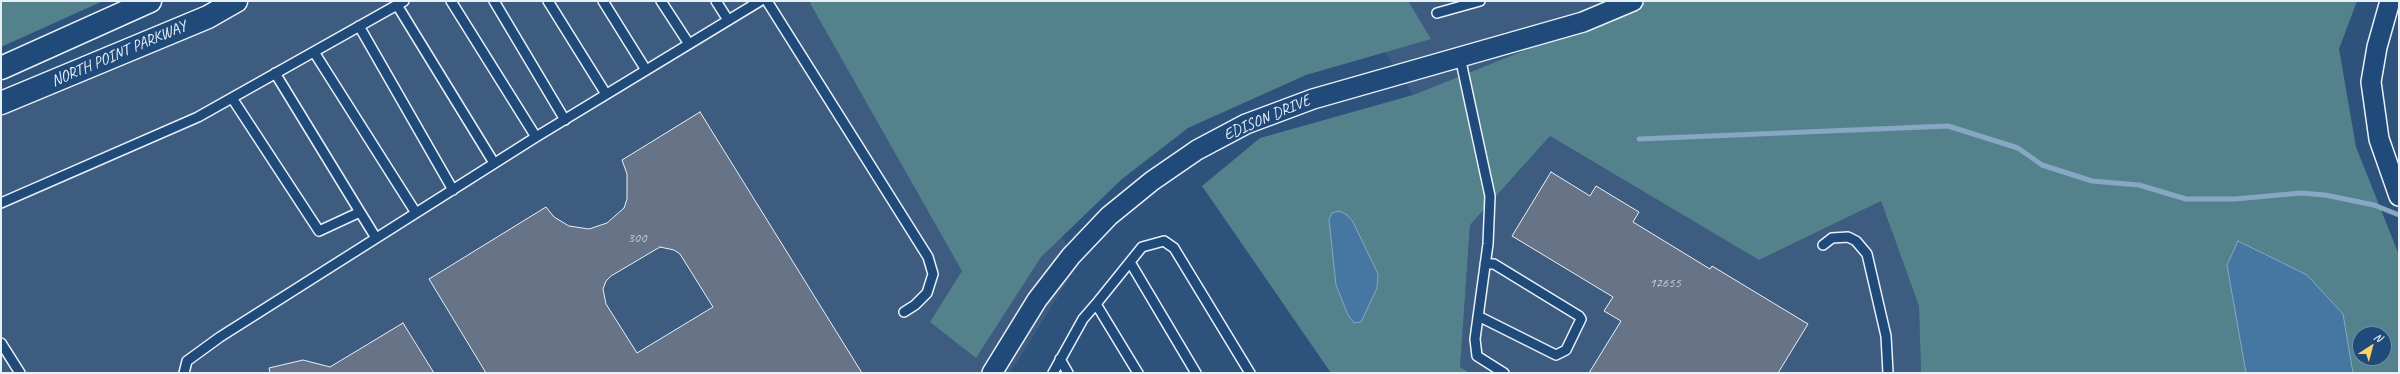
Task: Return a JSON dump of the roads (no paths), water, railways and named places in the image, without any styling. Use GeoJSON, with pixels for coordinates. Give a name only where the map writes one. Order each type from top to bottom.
{"type":"FeatureCollection","features":[{"type":"Feature","properties":{"kind":"street"},"geometry":{"type":"LineString","coordinates":[[1,68],[150,1]]}},
{"type":"Feature","properties":{"kind":"street","name":"NORTH POINT PARKWAY"},"geometry":{"type":"LineString","coordinates":[[1,103],[208,17],[236,1]]}},
{"type":"Feature","properties":{"kind":"street","name":"EDISON DRIVE"},"geometry":{"type":"LineString","coordinates":[[992,373],[1037,300],[1071,256],[1109,216],[1152,180],[1196,150],[1246,124],[1313,99],[1583,22],[1632,1]]}},
{"type":"Feature","properties":{"kind":"street"},"geometry":{"type":"LineString","coordinates":[[2390,1],[2377,47],[2371,82],[2379,140],[2399,195]]}},
{"type":"Feature","properties":{"kind":"lane"},"geometry":{"type":"LineString","coordinates":[[451,1],[536,137]]}},
{"type":"Feature","properties":{"kind":"lane"},"geometry":{"type":"LineString","coordinates":[[494,1],[565,120]]}},
{"type":"Feature","properties":{"kind":"lane"},"geometry":{"type":"LineString","coordinates":[[548,1],[606,94]]}},
{"type":"Feature","properties":{"kind":"lane"},"geometry":{"type":"LineString","coordinates":[[603,1],[646,70]]}},
{"type":"Feature","properties":{"kind":"lane"},"geometry":{"type":"LineString","coordinates":[[661,1],[689,44]]}},
{"type":"Feature","properties":{"kind":"lane"},"geometry":{"type":"LineString","coordinates":[[716,1],[728,20]]}},
{"type":"Feature","properties":{"kind":"lane"},"geometry":{"type":"LineString","coordinates":[[184,373],[187,361],[220,337],[494,163],[760,1]]}},
{"type":"Feature","properties":{"kind":"lane"},"geometry":{"type":"LineString","coordinates":[[767,1],[928,257],[933,274],[927,293],[915,305],[904,312]]}},
{"type":"Feature","properties":{"kind":"lane"},"geometry":{"type":"LineString","coordinates":[[1437,13],[1480,1]]}},
{"type":"Feature","properties":{"kind":"lane"},"geometry":{"type":"LineString","coordinates":[[1,203],[198,117],[401,3],[494,163]]}},
{"type":"Feature","properties":{"kind":"lane"},"geometry":{"type":"LineString","coordinates":[[359,26],[453,190]]}},
{"type":"Feature","properties":{"kind":"lane"},"geometry":{"type":"LineString","coordinates":[[314,52],[416,213]]}},
{"type":"Feature","properties":{"kind":"lane"},"geometry":{"type":"LineString","coordinates":[[1460,57],[1490,196],[1485,264],[1475,339],[1476,356],[1504,373]]}},
{"type":"Feature","properties":{"kind":"lane"},"geometry":{"type":"LineString","coordinates":[[275,73],[376,238]]}},
{"type":"Feature","properties":{"kind":"lane"},"geometry":{"type":"LineString","coordinates":[[232,98],[319,231],[360,212]]}},
{"type":"Feature","properties":{"kind":"lane"},"geometry":{"type":"LineString","coordinates":[[1823,245],[1832,238],[1848,237],[1856,241],[1867,254],[1886,336],[1888,373]]}},
{"type":"Feature","properties":{"kind":"lane"},"geometry":{"type":"LineString","coordinates":[[1053,373],[1083,319],[1142,247],[1164,241],[1174,248],[1250,373]]}},
{"type":"Feature","properties":{"kind":"lane"},"geometry":{"type":"LineString","coordinates":[[1130,262],[1196,373]]}},
{"type":"Feature","properties":{"kind":"lane"},"geometry":{"type":"LineString","coordinates":[[1478,316],[1556,355],[1566,350],[1581,319],[1579,316],[1494,264],[1485,264]]}},
{"type":"Feature","properties":{"kind":"lane"},"geometry":{"type":"LineString","coordinates":[[1096,304],[1138,373]]}},
{"type":"Feature","properties":{"kind":"lane"},"geometry":{"type":"LineString","coordinates":[[1,343],[20,373]]}},
{"type":"Feature","properties":{"kind":"lane"},"geometry":{"type":"LineString","coordinates":[[1060,359],[1068,373]]}},
{"type":"Feature","properties":{"kind":"waterway"},"geometry":{"type":"LineString","coordinates":[[1639,139],[1948,126],[2018,148],[2042,165],[2092,181],[2139,185],[2186,199],[2235,199],[2301,193],[2325,195],[2374,205],[2399,215]]}}]}
